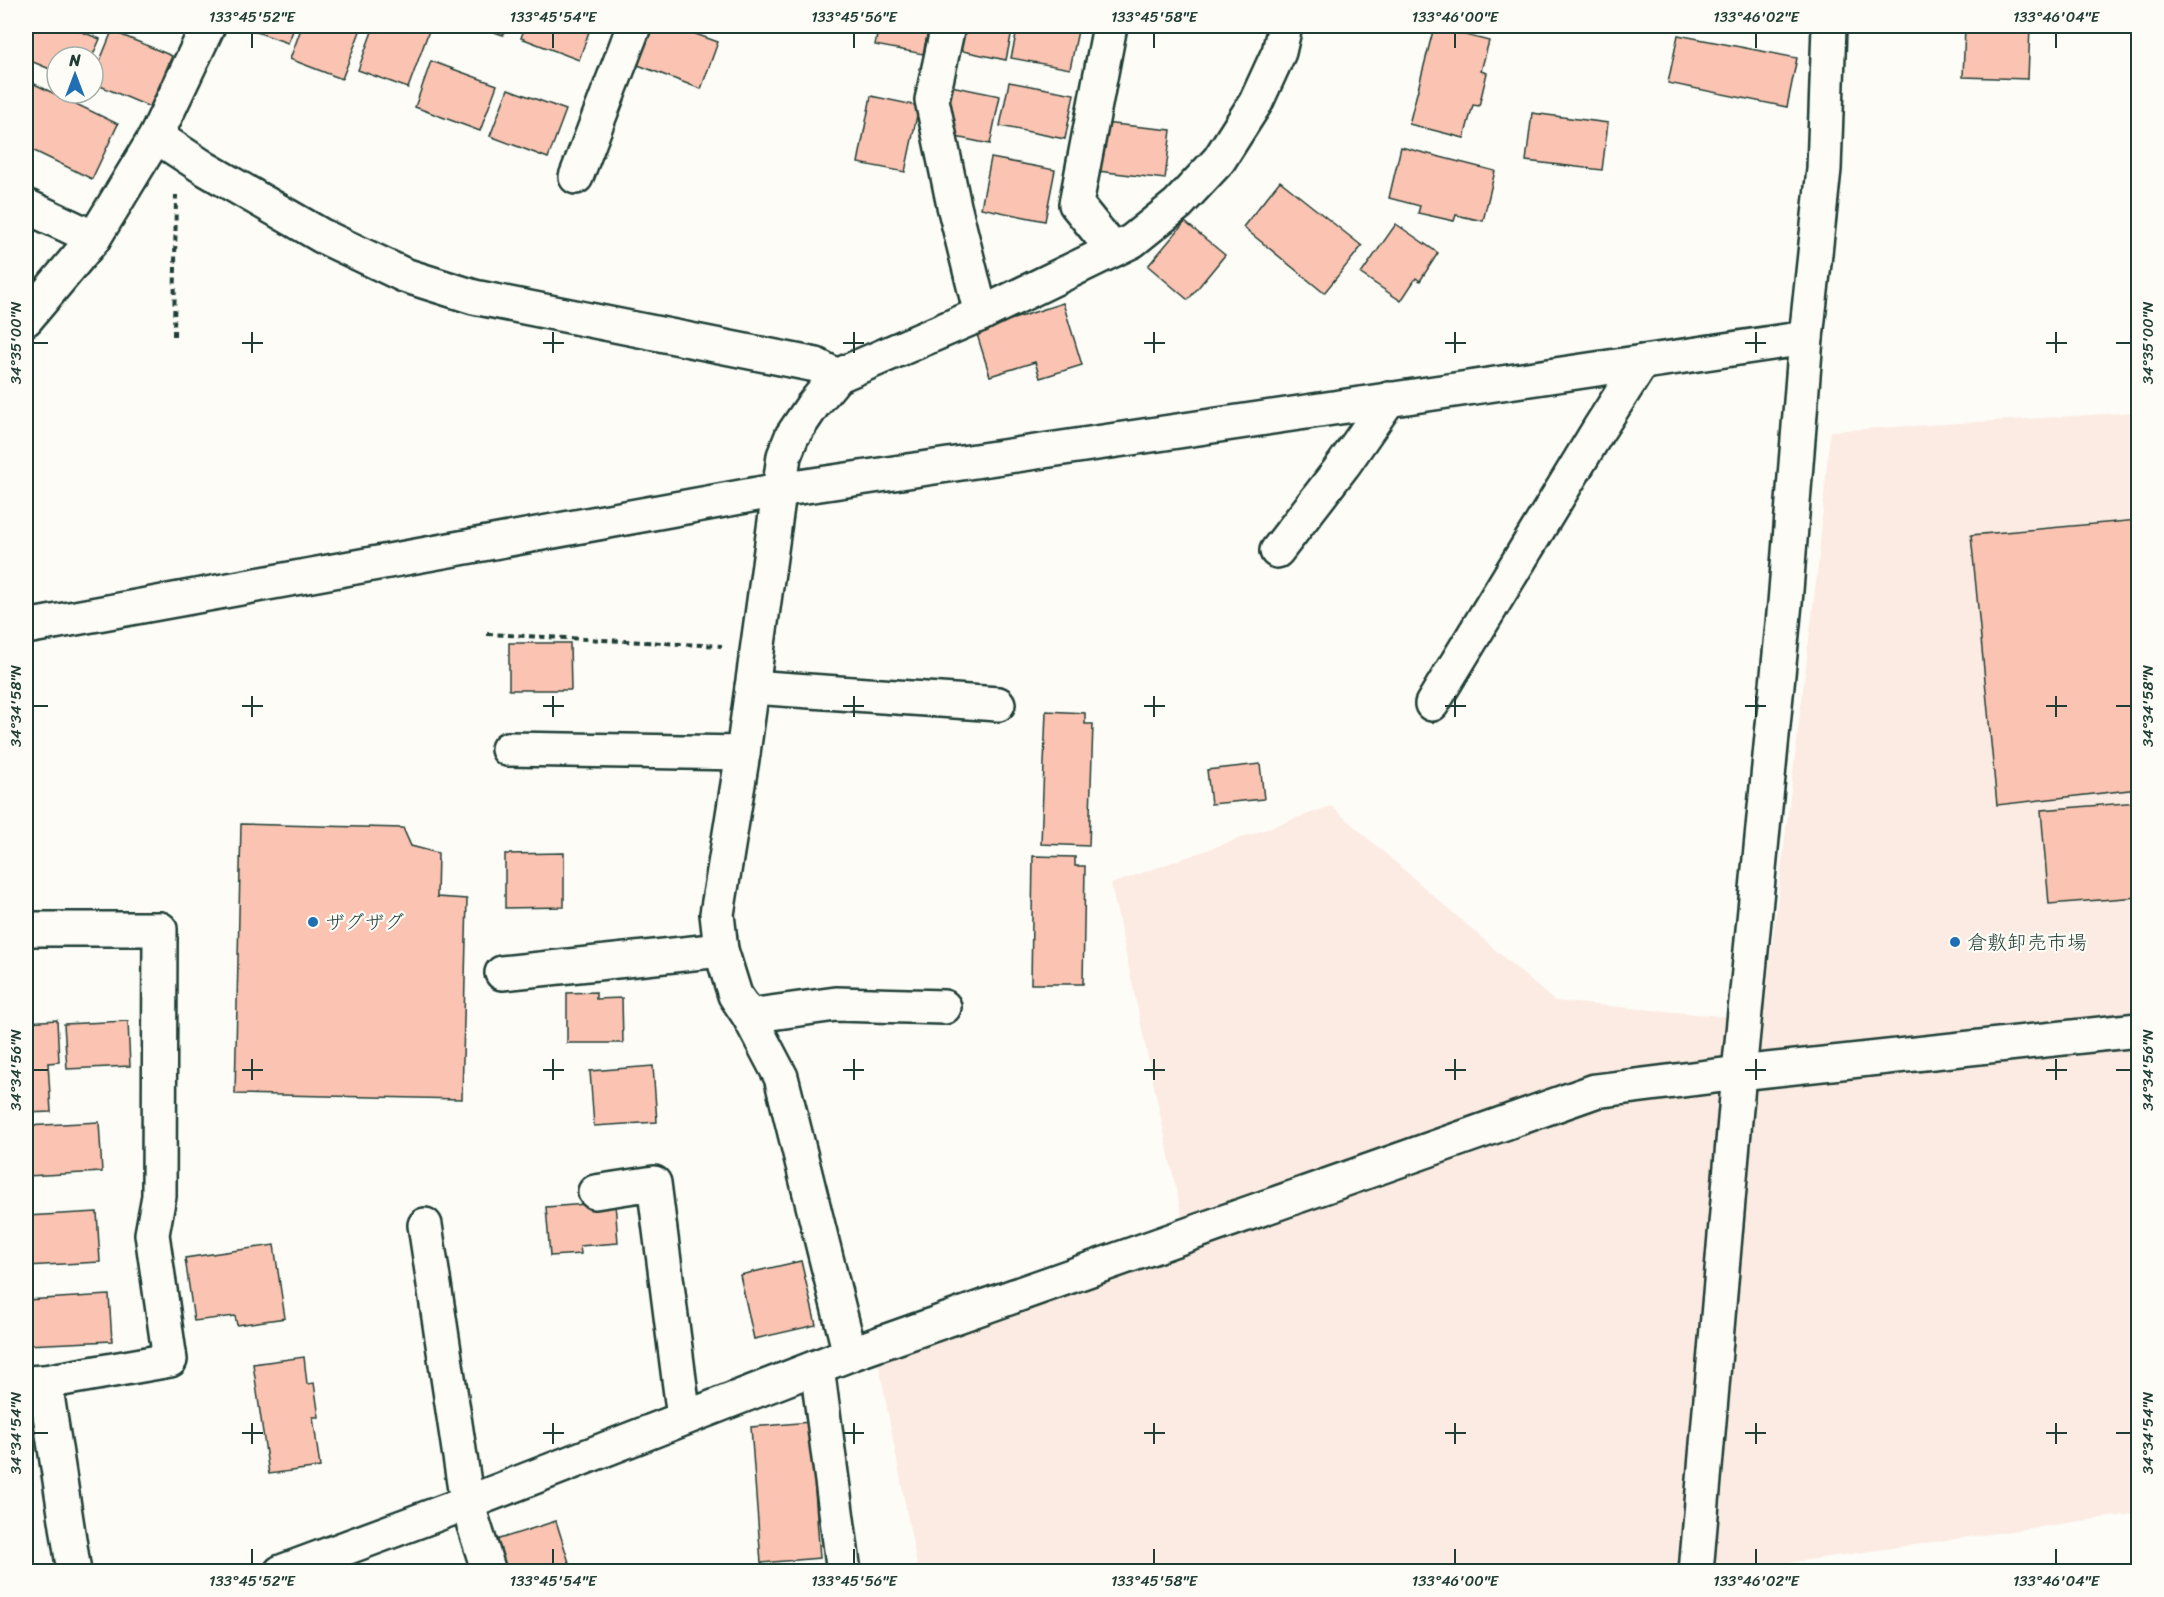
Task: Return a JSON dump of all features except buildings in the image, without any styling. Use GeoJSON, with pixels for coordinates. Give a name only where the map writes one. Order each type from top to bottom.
{"type":"FeatureCollection","features":[{"type":"Feature","properties":{"kind":"street"},"geometry":{"type":"LineString","coordinates":[[26,319],[94,238],[167,142],[208,26]]}},
{"type":"Feature","properties":{"kind":"street"},"geometry":{"type":"LineString","coordinates":[[576,177],[634,26]]}},
{"type":"Feature","properties":{"kind":"street"},"geometry":{"type":"LineString","coordinates":[[948,26],[932,100],[954,206],[981,314]]}},
{"type":"Feature","properties":{"kind":"street"},"geometry":{"type":"LineString","coordinates":[[1110,26],[1076,204],[1113,250]]}},
{"type":"Feature","properties":{"kind":"street"},"geometry":{"type":"LineString","coordinates":[[850,1354],[782,1077],[735,995],[721,950],[717,914],[743,753],[784,456],[792,436],[813,405],[837,376],[981,314],[1132,241],[1178,204],[1219,160],[1256,102],[1279,52],[1285,26]]}},
{"type":"Feature","properties":{"kind":"street"},"geometry":{"type":"LineString","coordinates":[[1696,1572],[1739,1073],[1784,615],[1806,338],[1824,169],[1829,26]]}},
{"type":"Feature","properties":{"kind":"street"},"geometry":{"type":"LineString","coordinates":[[167,142],[206,169],[321,236],[404,275],[474,297],[816,365],[837,376]]}},
{"type":"Feature","properties":{"kind":"street"},"geometry":{"type":"LineString","coordinates":[[26,206],[94,238]]}},
{"type":"Feature","properties":{"kind":"street"},"geometry":{"type":"LineString","coordinates":[[26,627],[779,490],[1806,338]]}},
{"type":"Feature","properties":{"kind":"street"},"geometry":{"type":"LineString","coordinates":[[1432,704],[1642,362]]}},
{"type":"Feature","properties":{"kind":"street"},"geometry":{"type":"LineString","coordinates":[[1277,551],[1344,464],[1389,399]]}},
{"type":"Feature","properties":{"kind":"street"},"geometry":{"type":"LineString","coordinates":[[752,687],[998,704]]}},
{"type":"Feature","properties":{"kind":"street"},"geometry":{"type":"LineString","coordinates":[[508,749],[743,753]]}},
{"type":"Feature","properties":{"kind":"street"},"geometry":{"type":"LineString","coordinates":[[26,929],[160,929],[159,1196],[152,1234],[170,1360],[35,1383],[74,1572]]}},
{"type":"Feature","properties":{"kind":"street"},"geometry":{"type":"LineString","coordinates":[[502,973],[721,950]]}},
{"type":"Feature","properties":{"kind":"street"},"geometry":{"type":"LineString","coordinates":[[749,1016],[836,1004],[944,1007]]}},
{"type":"Feature","properties":{"kind":"street"},"geometry":{"type":"LineString","coordinates":[[281,1572],[850,1354],[1595,1091],[1739,1073],[2139,1030]]}},
{"type":"Feature","properties":{"kind":"street"},"geometry":{"type":"LineString","coordinates":[[595,1192],[654,1183],[684,1418]]}},
{"type":"Feature","properties":{"kind":"street"},"geometry":{"type":"LineString","coordinates":[[425,1225],[466,1503],[489,1572]]}},
{"type":"Feature","properties":{"kind":"street"},"geometry":{"type":"LineString","coordinates":[[817,1367],[844,1572]]}},
{"type":"Feature","properties":{"kind":"path"},"geometry":{"type":"LineString","coordinates":[[167,142],[174,336]]}},
{"type":"Feature","properties":{"kind":"path"},"geometry":{"type":"LineString","coordinates":[[487,634],[757,648]]}},
{"type":"Feature","properties":{"kind":"shaded area","name":"倉敷卸売市場"},"geometry":{"type":"Polygon","coordinates":[[[2138,412],[2138,1513],[1723,1572],[918,1571],[877,1355],[1188,1245],[1111,884],[1331,806],[1554,1001],[1763,1020],[1818,566],[1830,431],[2138,412]]]}},
{"type":"Feature","properties":{"kind":"place","name":"ザグザグ"},"geometry":{"type":"Point","coordinates":[313,922]}},
{"type":"Feature","properties":{"kind":"place","name":"倉敷卸売市場"},"geometry":{"type":"Point","coordinates":[1955,942]}}]}
